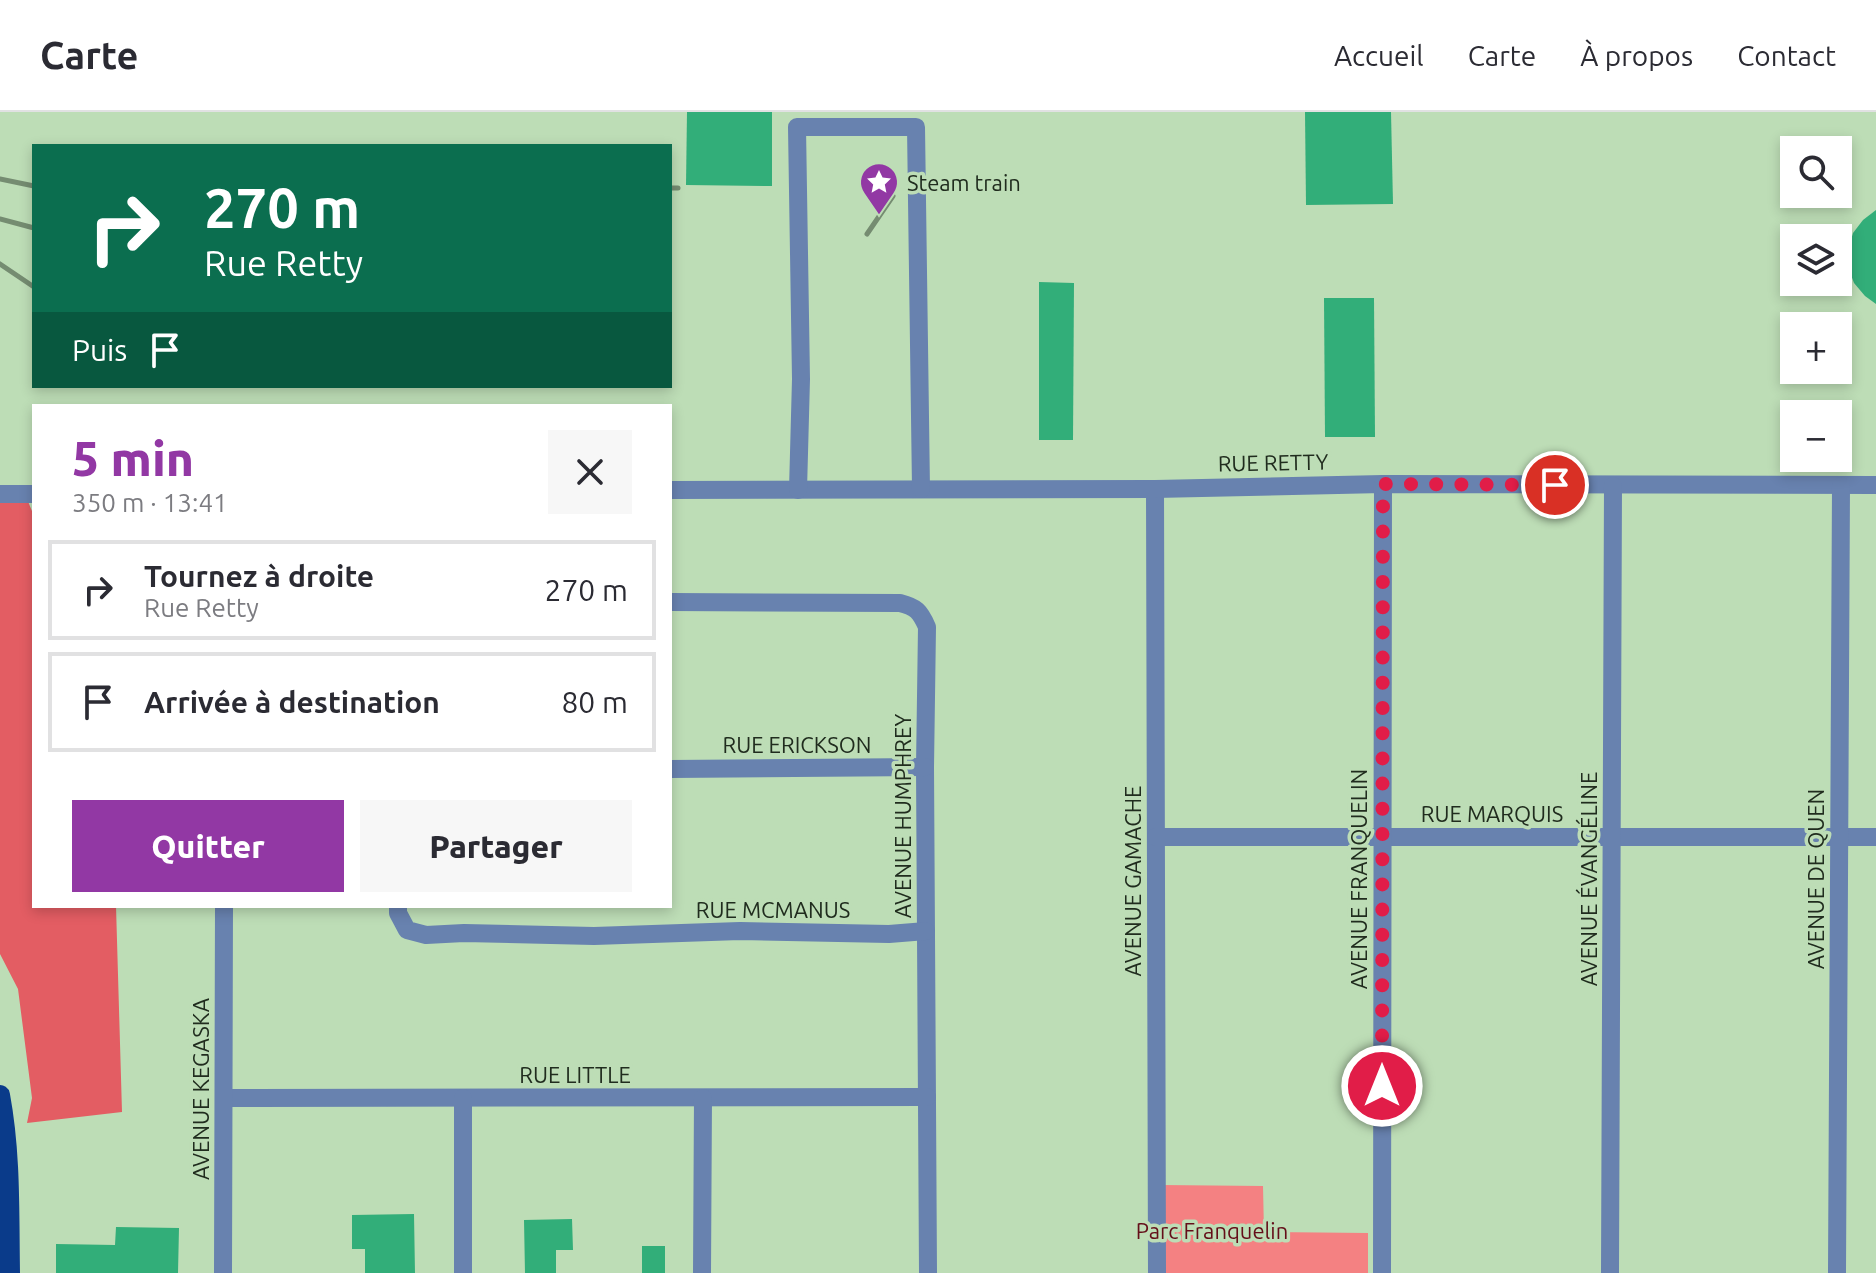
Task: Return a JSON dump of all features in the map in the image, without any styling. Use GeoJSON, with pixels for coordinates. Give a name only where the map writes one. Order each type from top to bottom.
{"type":"FeatureCollection","features":[{"type":"Feature","properties":{"kind":"main road"},"geometry":{"type":"LineString","coordinates":[[0,1095],[9,1180],[10,1273]]}},
{"type":"Feature","properties":{"kind":"street"},"geometry":{"type":"LineString","coordinates":[[798,490],[801,379],[797,127],[916,127],[921,489]]}},
{"type":"Feature","properties":{"kind":"street","name":"RUE RETTY"},"geometry":{"type":"LineString","coordinates":[[672,490],[1155,489],[1383,484],[1876,485]]}},
{"type":"Feature","properties":{"kind":"street","name":"AVENUE FRANQUELIN"},"geometry":{"type":"LineString","coordinates":[[1382,1273],[1383,484]]}},
{"type":"Feature","properties":{"kind":"street","name":"AVENUE ÉVANGÉLINE"},"geometry":{"type":"LineString","coordinates":[[1610,1273],[1613,486]]}},
{"type":"Feature","properties":{"kind":"street","name":"AVENUE DE QUEN"},"geometry":{"type":"LineString","coordinates":[[1837,1273],[1841,486]]}},
{"type":"Feature","properties":{"kind":"street","name":"AVENUE GAMACHE"},"geometry":{"type":"LineString","coordinates":[[1155,489],[1157,1273]]}},
{"type":"Feature","properties":{"kind":"street"},"geometry":{"type":"LineString","coordinates":[[0,494],[32,494]]}},
{"type":"Feature","properties":{"kind":"street","name":"AVENUE HUMPHREY"},"geometry":{"type":"LineString","coordinates":[[672,602],[900,603],[914,607],[927,627],[928,1273]]}},
{"type":"Feature","properties":{"kind":"street","name":"RUE ERICKSON"},"geometry":{"type":"LineString","coordinates":[[672,769],[925,767]]}},
{"type":"Feature","properties":{"kind":"street","name":"RUE MARQUIS"},"geometry":{"type":"LineString","coordinates":[[1156,837],[1876,837]]}},
{"type":"Feature","properties":{"kind":"street","name":"AVENUE KEGASKA"},"geometry":{"type":"LineString","coordinates":[[223,1273],[224,908]]}},
{"type":"Feature","properties":{"kind":"street","name":"RUE MCMANUS"},"geometry":{"type":"LineString","coordinates":[[398,908],[407,930],[426,935],[594,936],[740,931],[889,934],[926,931]]}},
{"type":"Feature","properties":{"kind":"street","name":"RUE LITTLE"},"geometry":{"type":"LineString","coordinates":[[224,1098],[927,1097]]}},
{"type":"Feature","properties":{"kind":"street"},"geometry":{"type":"LineString","coordinates":[[463,1098],[463,1273]]}},
{"type":"Feature","properties":{"kind":"street"},"geometry":{"type":"LineString","coordinates":[[702,1273],[703,1098]]}},
{"type":"Feature","properties":{"kind":"green space","name":"Parc Franquelin"},"geometry":{"type":"Polygon","coordinates":[[[1161,1185],[1263,1186],[1264,1232],[1368,1233],[1368,1273],[1161,1273],[1161,1185]]]}},
{"type":"Feature","properties":{"kind":"shaded area"},"geometry":{"type":"Polygon","coordinates":[[[0,494],[25,494],[32,511],[32,908],[116,908],[122,1112],[27,1123],[32,1098],[18,989],[0,954],[0,494]]]}},
{"type":"Feature","properties":{"kind":"building"},"geometry":{"type":"Polygon","coordinates":[[[687,112],[772,112],[772,186],[686,185],[687,112]]]}},
{"type":"Feature","properties":{"kind":"building"},"geometry":{"type":"Polygon","coordinates":[[[1305,112],[1391,112],[1393,204],[1306,205],[1305,112]]]}},
{"type":"Feature","properties":{"kind":"building"},"geometry":{"type":"Polygon","coordinates":[[[1876,210],[1876,304],[1865,296],[1852,278],[1852,236],[1863,220],[1876,210]]]}},
{"type":"Feature","properties":{"kind":"building"},"geometry":{"type":"Polygon","coordinates":[[[1039,282],[1074,283],[1073,440],[1039,440],[1039,282]]]}},
{"type":"Feature","properties":{"kind":"building"},"geometry":{"type":"Polygon","coordinates":[[[1324,298],[1374,298],[1375,437],[1325,437],[1324,298]]]}},
{"type":"Feature","properties":{"kind":"building"},"geometry":{"type":"Polygon","coordinates":[[[414,1214],[415,1273],[365,1273],[365,1249],[352,1249],[352,1215],[414,1214]]]}},
{"type":"Feature","properties":{"kind":"building"},"geometry":{"type":"Polygon","coordinates":[[[572,1219],[573,1250],[556,1250],[556,1273],[525,1273],[524,1220],[572,1219]]]}},
{"type":"Feature","properties":{"kind":"building"},"geometry":{"type":"Polygon","coordinates":[[[116,1227],[179,1228],[178,1273],[56,1273],[56,1244],[115,1245],[116,1227]]]}},
{"type":"Feature","properties":{"kind":"building"},"geometry":{"type":"Polygon","coordinates":[[[642,1246],[665,1246],[665,1273],[642,1273],[642,1246]]]}},
{"type":"Feature","properties":{"kind":"railway"},"geometry":{"type":"LineString","coordinates":[[0,179],[32,186]]}},
{"type":"Feature","properties":{"kind":"railway"},"geometry":{"type":"LineString","coordinates":[[672,188],[678,188]]}},
{"type":"Feature","properties":{"kind":"railway"},"geometry":{"type":"LineString","coordinates":[[867,234],[893,196]]}},
{"type":"Feature","properties":{"kind":"railway"},"geometry":{"type":"LineString","coordinates":[[0,219],[32,227]]}},
{"type":"Feature","properties":{"kind":"railway"},"geometry":{"type":"LineString","coordinates":[[0,264],[32,286]]}},
{"type":"Feature","properties":{"kind":"place","name":"Steam train"},"geometry":{"type":"Point","coordinates":[879,216]}},
{"type":"Feature","properties":{"kind":"route"},"geometry":{"type":"LineString","coordinates":[[1382,1086],[1383,484],[1555,485]]}}]}
